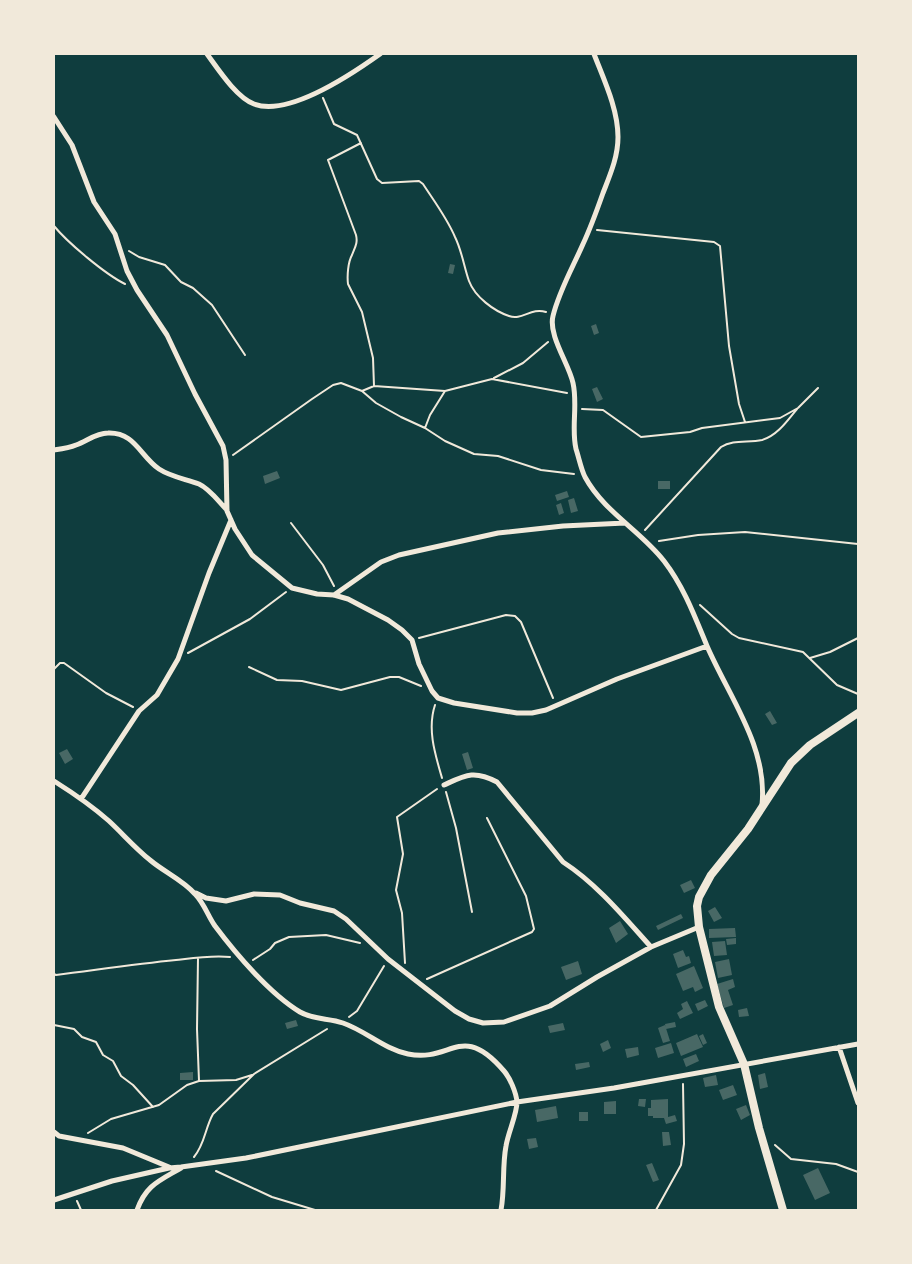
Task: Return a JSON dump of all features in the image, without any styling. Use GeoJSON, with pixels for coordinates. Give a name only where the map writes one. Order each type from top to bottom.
{"type":"FeatureCollection","features":[{"type":"Feature","properties":{"kind":"street"},"geometry":{"type":"LineString","coordinates":[[207,54],[240,96],[254,104],[272,107],[296,102],[346,77],[380,54]]}},
{"type":"Feature","properties":{"kind":"street"},"geometry":{"type":"LineString","coordinates":[[594,54],[612,103],[618,136],[616,155],[589,229],[553,315],[552,322],[555,336],[573,384],[576,446],[584,475],[600,499],[649,543],[666,562],[684,592],[707,646],[750,735],[758,759],[764,790],[762,806]]}},
{"type":"Feature","properties":{"kind":"street"},"geometry":{"type":"LineString","coordinates":[[54,116],[72,145],[94,202],[115,234],[127,271],[137,290],[167,335],[195,394],[223,446],[226,460],[227,511]]}},
{"type":"Feature","properties":{"kind":"street"},"geometry":{"type":"LineString","coordinates":[[54,450],[76,445],[92,436],[107,433],[120,434],[133,440],[147,458],[160,469],[187,481],[200,484],[210,492],[227,511],[252,555],[292,588],[316,594],[336,593],[381,562],[399,555],[498,533],[563,526],[625,523]]}},
{"type":"Feature","properties":{"kind":"street"},"geometry":{"type":"LineString","coordinates":[[81,799],[139,710],[157,695],[178,659],[209,573],[231,520]]}},
{"type":"Feature","properties":{"kind":"street"},"geometry":{"type":"LineString","coordinates":[[336,593],[388,620],[412,640],[419,664],[432,691],[438,698],[454,703],[517,713],[532,713],[556,705],[617,679],[707,646]]}},
{"type":"Feature","properties":{"kind":"street"},"geometry":{"type":"LineString","coordinates":[[783,1210],[744,1064],[719,1007],[699,928],[697,906],[699,897],[711,875],[748,829],[791,763],[826,733],[858,713]]}},
{"type":"Feature","properties":{"kind":"street"},"geometry":{"type":"LineString","coordinates":[[444,785],[467,775],[486,776],[497,782],[563,862],[576,870],[593,886],[651,947]]}},
{"type":"Feature","properties":{"kind":"street"},"geometry":{"type":"LineString","coordinates":[[54,781],[81,799],[163,871],[184,883],[195,893],[220,932],[246,962],[279,996],[301,1012],[314,1018],[340,1022],[388,1047],[409,1054],[425,1055],[461,1045],[477,1047],[505,1072],[517,1102],[506,1147],[501,1210]]}},
{"type":"Feature","properties":{"kind":"street"},"geometry":{"type":"LineString","coordinates":[[195,893],[206,898],[226,901],[254,894],[280,895],[300,903],[334,911],[346,919],[388,959],[455,1011],[469,1019],[483,1023],[504,1022],[550,1006],[651,947],[699,928]]}},
{"type":"Feature","properties":{"kind":"street"},"geometry":{"type":"LineString","coordinates":[[54,1200],[112,1181],[170,1168],[246,1158],[517,1102],[614,1088],[682,1074],[858,1044]]}},
{"type":"Feature","properties":{"kind":"street"},"geometry":{"type":"LineString","coordinates":[[839,1048],[858,1103]]}},
{"type":"Feature","properties":{"kind":"street"},"geometry":{"type":"LineString","coordinates":[[54,1132],[59,1136],[123,1148],[170,1168]]}},
{"type":"Feature","properties":{"kind":"street"},"geometry":{"type":"LineString","coordinates":[[138,1210],[145,1192],[152,1185],[184,1167]]}},
{"type":"Feature","properties":{"kind":"path"},"geometry":{"type":"LineString","coordinates":[[320,90],[334,124],[336,127],[354,133],[361,143],[375,174],[382,183],[419,181],[423,184],[451,227],[457,240],[470,283],[490,306],[512,318],[539,310],[553,315]]}},
{"type":"Feature","properties":{"kind":"path"},"geometry":{"type":"LineString","coordinates":[[361,143],[328,160],[358,241],[350,259],[348,284],[362,312],[373,358],[374,386]]}},
{"type":"Feature","properties":{"kind":"path"},"geometry":{"type":"LineString","coordinates":[[54,226],[116,280],[137,290]]}},
{"type":"Feature","properties":{"kind":"path"},"geometry":{"type":"LineString","coordinates":[[589,229],[714,242],[720,246],[729,346],[738,404],[745,422]]}},
{"type":"Feature","properties":{"kind":"path"},"geometry":{"type":"LineString","coordinates":[[128,250],[139,257],[165,265],[181,282],[193,288],[212,305],[245,355]]}},
{"type":"Feature","properties":{"kind":"path"},"geometry":{"type":"LineString","coordinates":[[362,390],[374,386],[445,391],[492,379],[523,363],[555,336]]}},
{"type":"Feature","properties":{"kind":"path"},"geometry":{"type":"LineString","coordinates":[[492,379],[574,394]]}},
{"type":"Feature","properties":{"kind":"path"},"geometry":{"type":"LineString","coordinates":[[226,460],[332,385],[341,383],[362,390],[376,403],[425,428],[445,442],[474,454],[498,456],[540,470],[584,475]]}},
{"type":"Feature","properties":{"kind":"path"},"geometry":{"type":"LineString","coordinates":[[640,536],[720,447],[727,443],[763,440],[771,436],[818,388]]}},
{"type":"Feature","properties":{"kind":"path"},"geometry":{"type":"LineString","coordinates":[[425,428],[430,415],[445,391]]}},
{"type":"Feature","properties":{"kind":"path"},"geometry":{"type":"LineString","coordinates":[[574,408],[603,410],[641,437],[690,432],[702,428],[780,418],[798,408]]}},
{"type":"Feature","properties":{"kind":"path"},"geometry":{"type":"LineString","coordinates":[[291,523],[323,565],[336,593]]}},
{"type":"Feature","properties":{"kind":"path"},"geometry":{"type":"LineString","coordinates":[[649,543],[698,535],[745,532],[858,544]]}},
{"type":"Feature","properties":{"kind":"path"},"geometry":{"type":"LineString","coordinates":[[178,659],[250,618],[292,588]]}},
{"type":"Feature","properties":{"kind":"path"},"geometry":{"type":"LineString","coordinates":[[696,602],[739,638],[803,652],[837,685],[858,694]]}},
{"type":"Feature","properties":{"kind":"path"},"geometry":{"type":"LineString","coordinates":[[412,640],[506,615],[515,616],[521,622],[556,705]]}},
{"type":"Feature","properties":{"kind":"path"},"geometry":{"type":"LineString","coordinates":[[810,658],[830,652],[858,638]]}},
{"type":"Feature","properties":{"kind":"path"},"geometry":{"type":"LineString","coordinates":[[54,669],[60,663],[64,663],[106,693],[139,710]]}},
{"type":"Feature","properties":{"kind":"path"},"geometry":{"type":"LineString","coordinates":[[249,667],[276,680],[302,682],[341,690],[390,677],[399,677],[410,680],[432,691]]}},
{"type":"Feature","properties":{"kind":"path"},"geometry":{"type":"LineString","coordinates":[[438,698],[431,718],[434,751],[456,828],[472,912]]}},
{"type":"Feature","properties":{"kind":"path"},"geometry":{"type":"LineString","coordinates":[[406,973],[402,913],[396,890],[403,854],[397,817],[444,785]]}},
{"type":"Feature","properties":{"kind":"path"},"geometry":{"type":"LineString","coordinates":[[418,982],[532,932],[534,929],[526,896],[487,818]]}},
{"type":"Feature","properties":{"kind":"path"},"geometry":{"type":"LineString","coordinates":[[54,974],[140,963],[223,956],[246,962],[270,949],[275,943],[290,937],[326,935],[375,946]]}},
{"type":"Feature","properties":{"kind":"path"},"geometry":{"type":"LineString","coordinates":[[198,958],[196,1029],[199,1081]]}},
{"type":"Feature","properties":{"kind":"path"},"geometry":{"type":"LineString","coordinates":[[77,1140],[111,1119],[165,1102],[187,1085],[199,1081],[236,1080],[254,1074],[357,1011],[388,959]]}},
{"type":"Feature","properties":{"kind":"path"},"geometry":{"type":"LineString","coordinates":[[54,1025],[72,1028],[82,1036],[96,1042],[103,1055],[113,1061],[121,1076],[133,1085],[153,1107]]}},
{"type":"Feature","properties":{"kind":"path"},"geometry":{"type":"LineString","coordinates":[[184,1167],[199,1151],[213,1114],[254,1074]]}},
{"type":"Feature","properties":{"kind":"path"},"geometry":{"type":"LineString","coordinates":[[656,1210],[681,1165],[684,1144],[682,1074]]}},
{"type":"Feature","properties":{"kind":"path"},"geometry":{"type":"LineString","coordinates":[[771,1141],[782,1153],[791,1159],[836,1164],[858,1172]]}},
{"type":"Feature","properties":{"kind":"path"},"geometry":{"type":"LineString","coordinates":[[197,1165],[219,1172],[272,1197],[315,1210]]}},
{"type":"Feature","properties":{"kind":"building"},"geometry":{"type":"Polygon","coordinates":[[[450,264],[455,265],[453,274],[448,273],[450,264]]]}},
{"type":"Feature","properties":{"kind":"building"},"geometry":{"type":"Polygon","coordinates":[[[596,324],[599,333],[594,335],[591,326],[596,324]]]}},
{"type":"Feature","properties":{"kind":"building"},"geometry":{"type":"Polygon","coordinates":[[[597,387],[603,399],[597,402],[592,389],[597,387]]]}},
{"type":"Feature","properties":{"kind":"building"},"geometry":{"type":"Polygon","coordinates":[[[277,471],[280,478],[265,484],[263,476],[277,471]]]}},
{"type":"Feature","properties":{"kind":"building"},"geometry":{"type":"Polygon","coordinates":[[[658,481],[670,481],[670,489],[658,489],[658,481]]]}},
{"type":"Feature","properties":{"kind":"building"},"geometry":{"type":"Polygon","coordinates":[[[567,491],[569,497],[557,501],[555,495],[567,491]]]}},
{"type":"Feature","properties":{"kind":"building"},"geometry":{"type":"Polygon","coordinates":[[[574,498],[578,511],[571,513],[568,500],[574,498]]]}},
{"type":"Feature","properties":{"kind":"building"},"geometry":{"type":"Polygon","coordinates":[[[561,503],[564,513],[559,515],[556,505],[561,503]]]}},
{"type":"Feature","properties":{"kind":"building"},"geometry":{"type":"Polygon","coordinates":[[[770,711],[777,723],[772,725],[765,714],[770,711]]]}},
{"type":"Feature","properties":{"kind":"building"},"geometry":{"type":"Polygon","coordinates":[[[67,749],[73,759],[65,764],[59,753],[67,749]]]}},
{"type":"Feature","properties":{"kind":"building"},"geometry":{"type":"Polygon","coordinates":[[[468,752],[473,768],[467,770],[462,754],[468,752]]]}},
{"type":"Feature","properties":{"kind":"building"},"geometry":{"type":"Polygon","coordinates":[[[691,880],[695,888],[684,893],[680,885],[691,880]]]}},
{"type":"Feature","properties":{"kind":"building"},"geometry":{"type":"Polygon","coordinates":[[[715,907],[722,918],[714,922],[708,911],[715,907]]]}},
{"type":"Feature","properties":{"kind":"building"},"geometry":{"type":"Polygon","coordinates":[[[681,914],[683,918],[658,930],[656,926],[681,914]]]}},
{"type":"Feature","properties":{"kind":"building"},"geometry":{"type":"Polygon","coordinates":[[[620,921],[628,934],[616,943],[609,928],[620,921]]]}},
{"type":"Feature","properties":{"kind":"building"},"geometry":{"type":"Polygon","coordinates":[[[735,928],[736,937],[709,938],[709,929],[735,928]]]}},
{"type":"Feature","properties":{"kind":"building"},"geometry":{"type":"Polygon","coordinates":[[[736,938],[736,944],[727,945],[726,939],[736,938]]]}},
{"type":"Feature","properties":{"kind":"building"},"geometry":{"type":"Polygon","coordinates":[[[725,941],[727,955],[714,956],[712,942],[725,941]]]}},
{"type":"Feature","properties":{"kind":"building"},"geometry":{"type":"Polygon","coordinates":[[[683,950],[686,957],[689,956],[691,963],[678,968],[673,954],[683,950]]]}},
{"type":"Feature","properties":{"kind":"building"},"geometry":{"type":"Polygon","coordinates":[[[729,959],[732,975],[718,978],[715,962],[729,959]]]}},
{"type":"Feature","properties":{"kind":"building"},"geometry":{"type":"Polygon","coordinates":[[[578,961],[582,974],[566,980],[561,967],[578,961]]]}},
{"type":"Feature","properties":{"kind":"building"},"geometry":{"type":"Polygon","coordinates":[[[694,966],[703,988],[695,992],[693,987],[683,991],[676,974],[694,966]]]}},
{"type":"Feature","properties":{"kind":"building"},"geometry":{"type":"Polygon","coordinates":[[[733,979],[735,987],[728,990],[733,1005],[724,1008],[717,984],[733,979]]]}},
{"type":"Feature","properties":{"kind":"building"},"geometry":{"type":"Polygon","coordinates":[[[705,1000],[708,1006],[698,1011],[695,1004],[705,1000]]]}},
{"type":"Feature","properties":{"kind":"building"},"geometry":{"type":"Polygon","coordinates":[[[687,1001],[693,1013],[680,1019],[677,1013],[683,1009],[681,1004],[687,1001]]]}},
{"type":"Feature","properties":{"kind":"building"},"geometry":{"type":"Polygon","coordinates":[[[747,1008],[749,1016],[739,1017],[738,1010],[747,1008]]]}},
{"type":"Feature","properties":{"kind":"building"},"geometry":{"type":"Polygon","coordinates":[[[296,1020],[298,1026],[287,1029],[285,1023],[296,1020]]]}},
{"type":"Feature","properties":{"kind":"building"},"geometry":{"type":"Polygon","coordinates":[[[675,1022],[676,1027],[666,1029],[665,1024],[675,1022]]]}},
{"type":"Feature","properties":{"kind":"building"},"geometry":{"type":"Polygon","coordinates":[[[563,1023],[565,1030],[550,1033],[548,1026],[563,1023]]]}},
{"type":"Feature","properties":{"kind":"building"},"geometry":{"type":"Polygon","coordinates":[[[665,1025],[670,1041],[663,1043],[658,1028],[665,1025]]]}},
{"type":"Feature","properties":{"kind":"building"},"geometry":{"type":"Polygon","coordinates":[[[697,1034],[703,1047],[681,1056],[676,1043],[697,1034]]]}},
{"type":"Feature","properties":{"kind":"building"},"geometry":{"type":"Polygon","coordinates":[[[703,1034],[707,1043],[703,1045],[699,1036],[703,1034]]]}},
{"type":"Feature","properties":{"kind":"building"},"geometry":{"type":"Polygon","coordinates":[[[608,1040],[611,1048],[603,1052],[600,1044],[608,1040]]]}},
{"type":"Feature","properties":{"kind":"building"},"geometry":{"type":"Polygon","coordinates":[[[671,1043],[674,1053],[658,1058],[655,1048],[671,1043]]]}},
{"type":"Feature","properties":{"kind":"building"},"geometry":{"type":"Polygon","coordinates":[[[638,1047],[639,1055],[627,1058],[625,1049],[638,1047]]]}},
{"type":"Feature","properties":{"kind":"building"},"geometry":{"type":"Polygon","coordinates":[[[696,1054],[699,1061],[686,1067],[683,1059],[696,1054]]]}},
{"type":"Feature","properties":{"kind":"building"},"geometry":{"type":"Polygon","coordinates":[[[589,1062],[590,1067],[576,1070],[575,1064],[589,1062]]]}},
{"type":"Feature","properties":{"kind":"building"},"geometry":{"type":"Polygon","coordinates":[[[193,1072],[193,1080],[180,1080],[180,1073],[193,1072]]]}},
{"type":"Feature","properties":{"kind":"building"},"geometry":{"type":"Polygon","coordinates":[[[765,1073],[768,1087],[760,1089],[758,1075],[765,1073]]]}},
{"type":"Feature","properties":{"kind":"building"},"geometry":{"type":"Polygon","coordinates":[[[716,1075],[718,1085],[705,1087],[703,1078],[716,1075]]]}},
{"type":"Feature","properties":{"kind":"building"},"geometry":{"type":"Polygon","coordinates":[[[733,1085],[737,1095],[723,1100],[719,1090],[733,1085]]]}},
{"type":"Feature","properties":{"kind":"building"},"geometry":{"type":"Polygon","coordinates":[[[639,1099],[646,1099],[645,1107],[638,1106],[639,1099]]]}},
{"type":"Feature","properties":{"kind":"building"},"geometry":{"type":"Polygon","coordinates":[[[668,1099],[668,1117],[675,1115],[677,1121],[666,1124],[664,1118],[648,1116],[651,1100],[668,1099]]]}},
{"type":"Feature","properties":{"kind":"building"},"geometry":{"type":"Polygon","coordinates":[[[616,1101],[616,1114],[604,1114],[604,1102],[616,1101]]]}},
{"type":"Feature","properties":{"kind":"building"},"geometry":{"type":"Polygon","coordinates":[[[746,1105],[750,1115],[741,1120],[736,1109],[746,1105]]]}},
{"type":"Feature","properties":{"kind":"building"},"geometry":{"type":"Polygon","coordinates":[[[556,1106],[558,1118],[537,1122],[535,1110],[556,1106]]]}},
{"type":"Feature","properties":{"kind":"building"},"geometry":{"type":"Polygon","coordinates":[[[579,1112],[588,1112],[588,1121],[579,1121],[579,1112]]]}},
{"type":"Feature","properties":{"kind":"building"},"geometry":{"type":"Polygon","coordinates":[[[662,1132],[669,1132],[671,1145],[663,1146],[662,1132]]]}},
{"type":"Feature","properties":{"kind":"building"},"geometry":{"type":"Polygon","coordinates":[[[536,1138],[538,1147],[529,1149],[527,1139],[536,1138]]]}},
{"type":"Feature","properties":{"kind":"building"},"geometry":{"type":"Polygon","coordinates":[[[652,1163],[659,1180],[653,1182],[646,1165],[652,1163]]]}},
{"type":"Feature","properties":{"kind":"building"},"geometry":{"type":"Polygon","coordinates":[[[818,1168],[830,1193],[815,1200],[803,1175],[818,1168]]]}}]}
